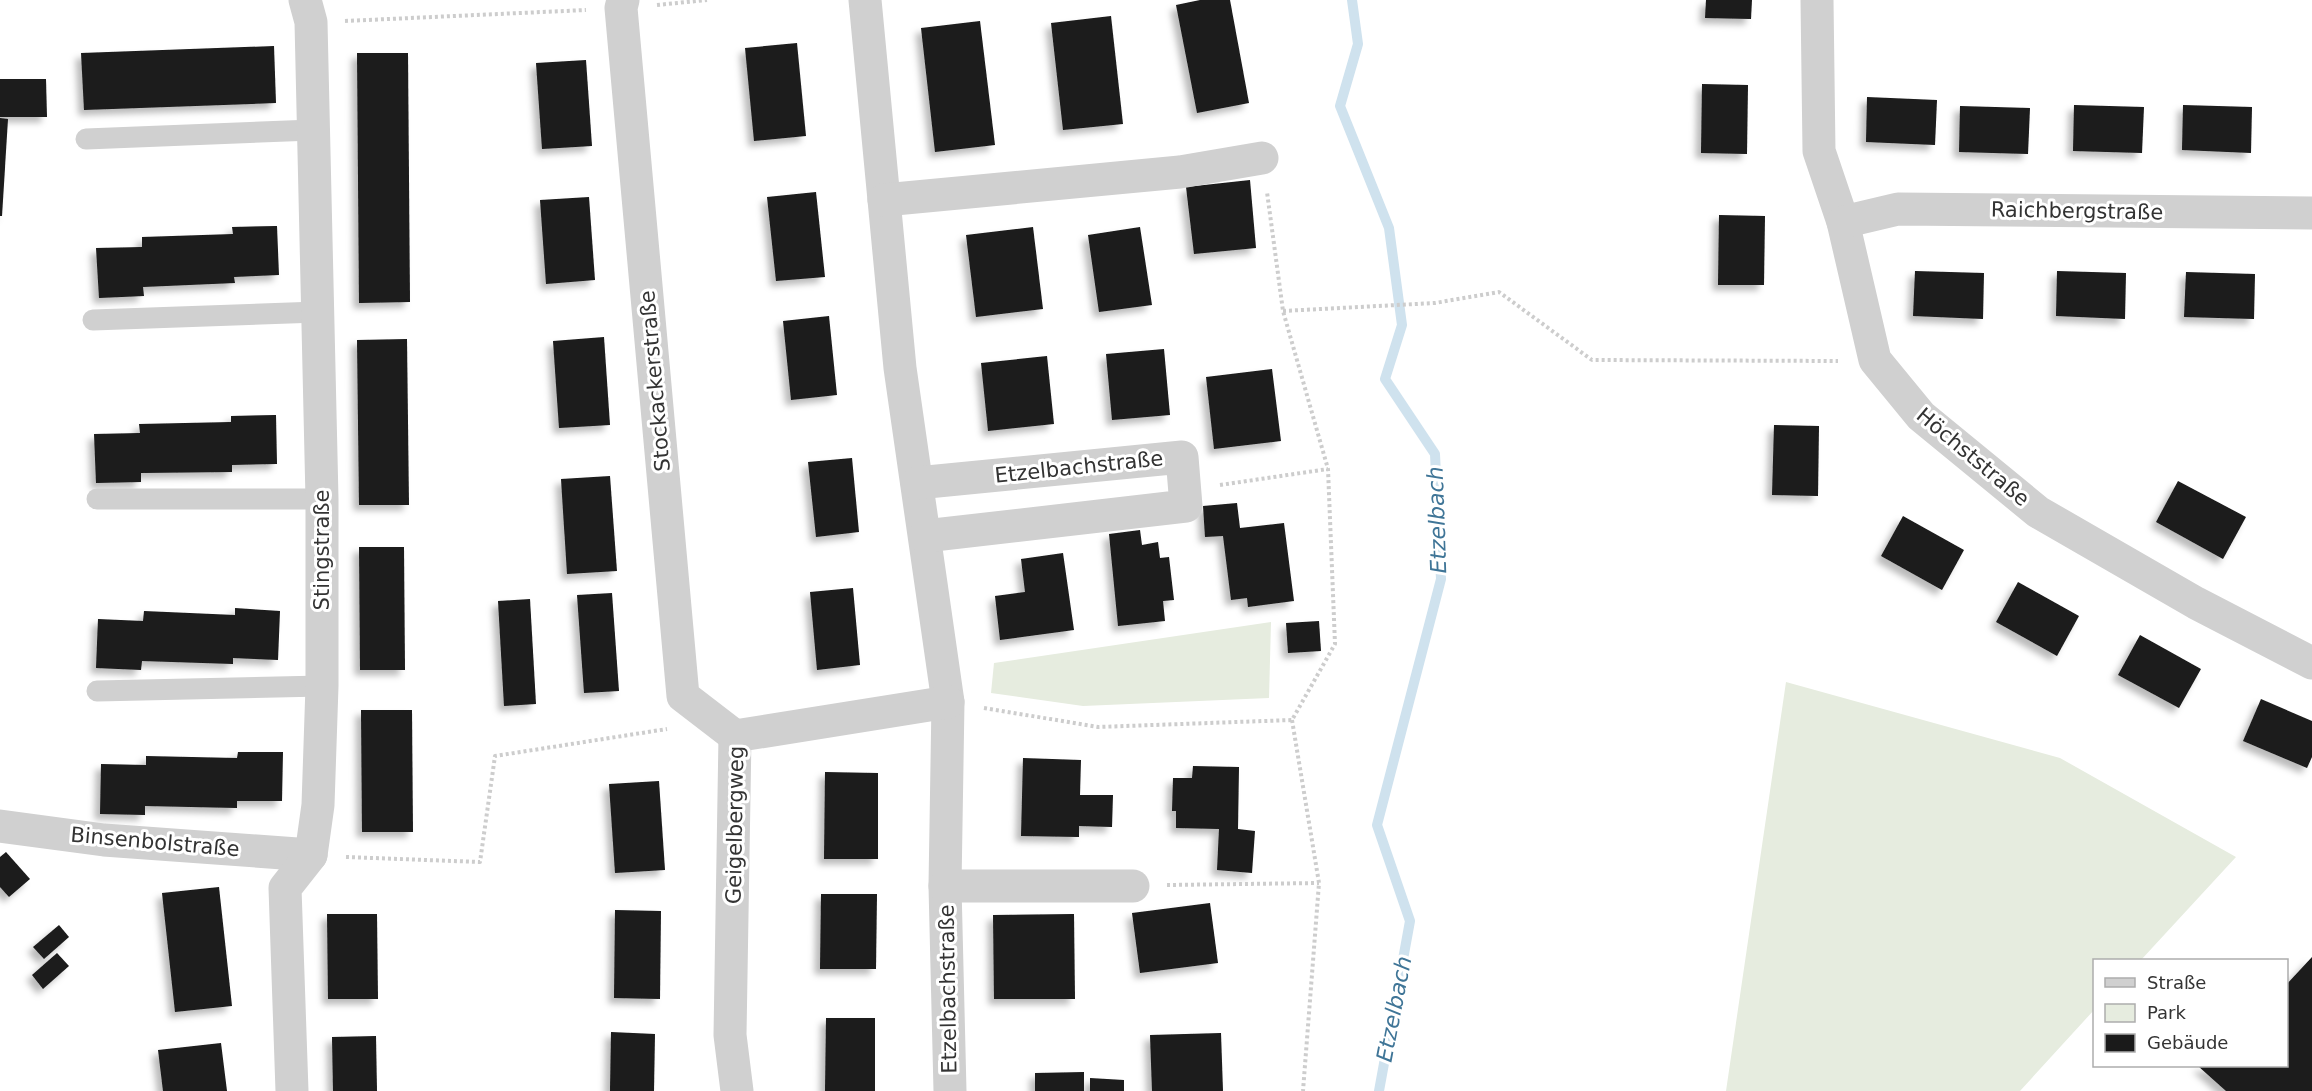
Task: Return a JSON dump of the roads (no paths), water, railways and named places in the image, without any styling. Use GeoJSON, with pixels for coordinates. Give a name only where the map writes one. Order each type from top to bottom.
{"type":"FeatureCollection","features":[{"type":"Feature","properties":{"kind":"street","name":"Etzelbachstraße"},"geometry":{"type":"LineString","coordinates":[[865,0],[900,368],[948,702],[945,886],[950,1091]]}},
{"type":"Feature","properties":{"kind":"street","name":"Höchststraße"},"geometry":{"type":"LineString","coordinates":[[1818,0],[1819,150],[1843,222],[1875,360],[1921,416],[2038,512],[2196,603],[2312,663]]}},
{"type":"Feature","properties":{"kind":"street","name":"Stockackerstraße"},"geometry":{"type":"LineString","coordinates":[[622,4],[683,696],[735,736]]}},
{"type":"Feature","properties":{"kind":"street","name":"Stingstraße"},"geometry":{"type":"LineString","coordinates":[[308,11],[322,499],[322,686],[318,805],[311,855]]}},
{"type":"Feature","properties":{"kind":"street"},"geometry":{"type":"LineString","coordinates":[[884,200],[1180,172],[1262,158]]}},
{"type":"Feature","properties":{"kind":"street","name":"Raichbergstraße"},"geometry":{"type":"LineString","coordinates":[[1843,222],[1898,209],[2312,213]]}},
{"type":"Feature","properties":{"kind":"street","name":"Etzelbachstraße"},"geometry":{"type":"LineString","coordinates":[[917,483],[1182,457],[1186,506],[925,536]]}},
{"type":"Feature","properties":{"kind":"street","name":"Geigelbergweg"},"geometry":{"type":"LineString","coordinates":[[737,1091],[730,1035],[735,736],[948,702]]}},
{"type":"Feature","properties":{"kind":"street","name":"Binsenbolstraße"},"geometry":{"type":"LineString","coordinates":[[0,825],[104,840],[311,855]]}},
{"type":"Feature","properties":{"kind":"street"},"geometry":{"type":"LineString","coordinates":[[292,1091],[285,888],[311,855]]}},
{"type":"Feature","properties":{"kind":"street","name":"Etzelbachstraße"},"geometry":{"type":"LineString","coordinates":[[945,886],[1133,886]]}},
{"type":"Feature","properties":{"kind":"lane"},"geometry":{"type":"LineString","coordinates":[[86,139],[313,130]]}},
{"type":"Feature","properties":{"kind":"lane"},"geometry":{"type":"LineString","coordinates":[[93,320],[318,312]]}},
{"type":"Feature","properties":{"kind":"lane"},"geometry":{"type":"LineString","coordinates":[[97,499],[322,499]]}},
{"type":"Feature","properties":{"kind":"lane"},"geometry":{"type":"LineString","coordinates":[[97,691],[322,686]]}},
{"type":"Feature","properties":{"kind":"waterway","name":"Etzelbach"},"geometry":{"type":"LineString","coordinates":[[1352,0],[1358,44],[1340,106],[1389,228],[1402,325],[1385,379],[1435,454],[1441,579],[1377,825],[1410,921],[1379,1091]]}}]}
